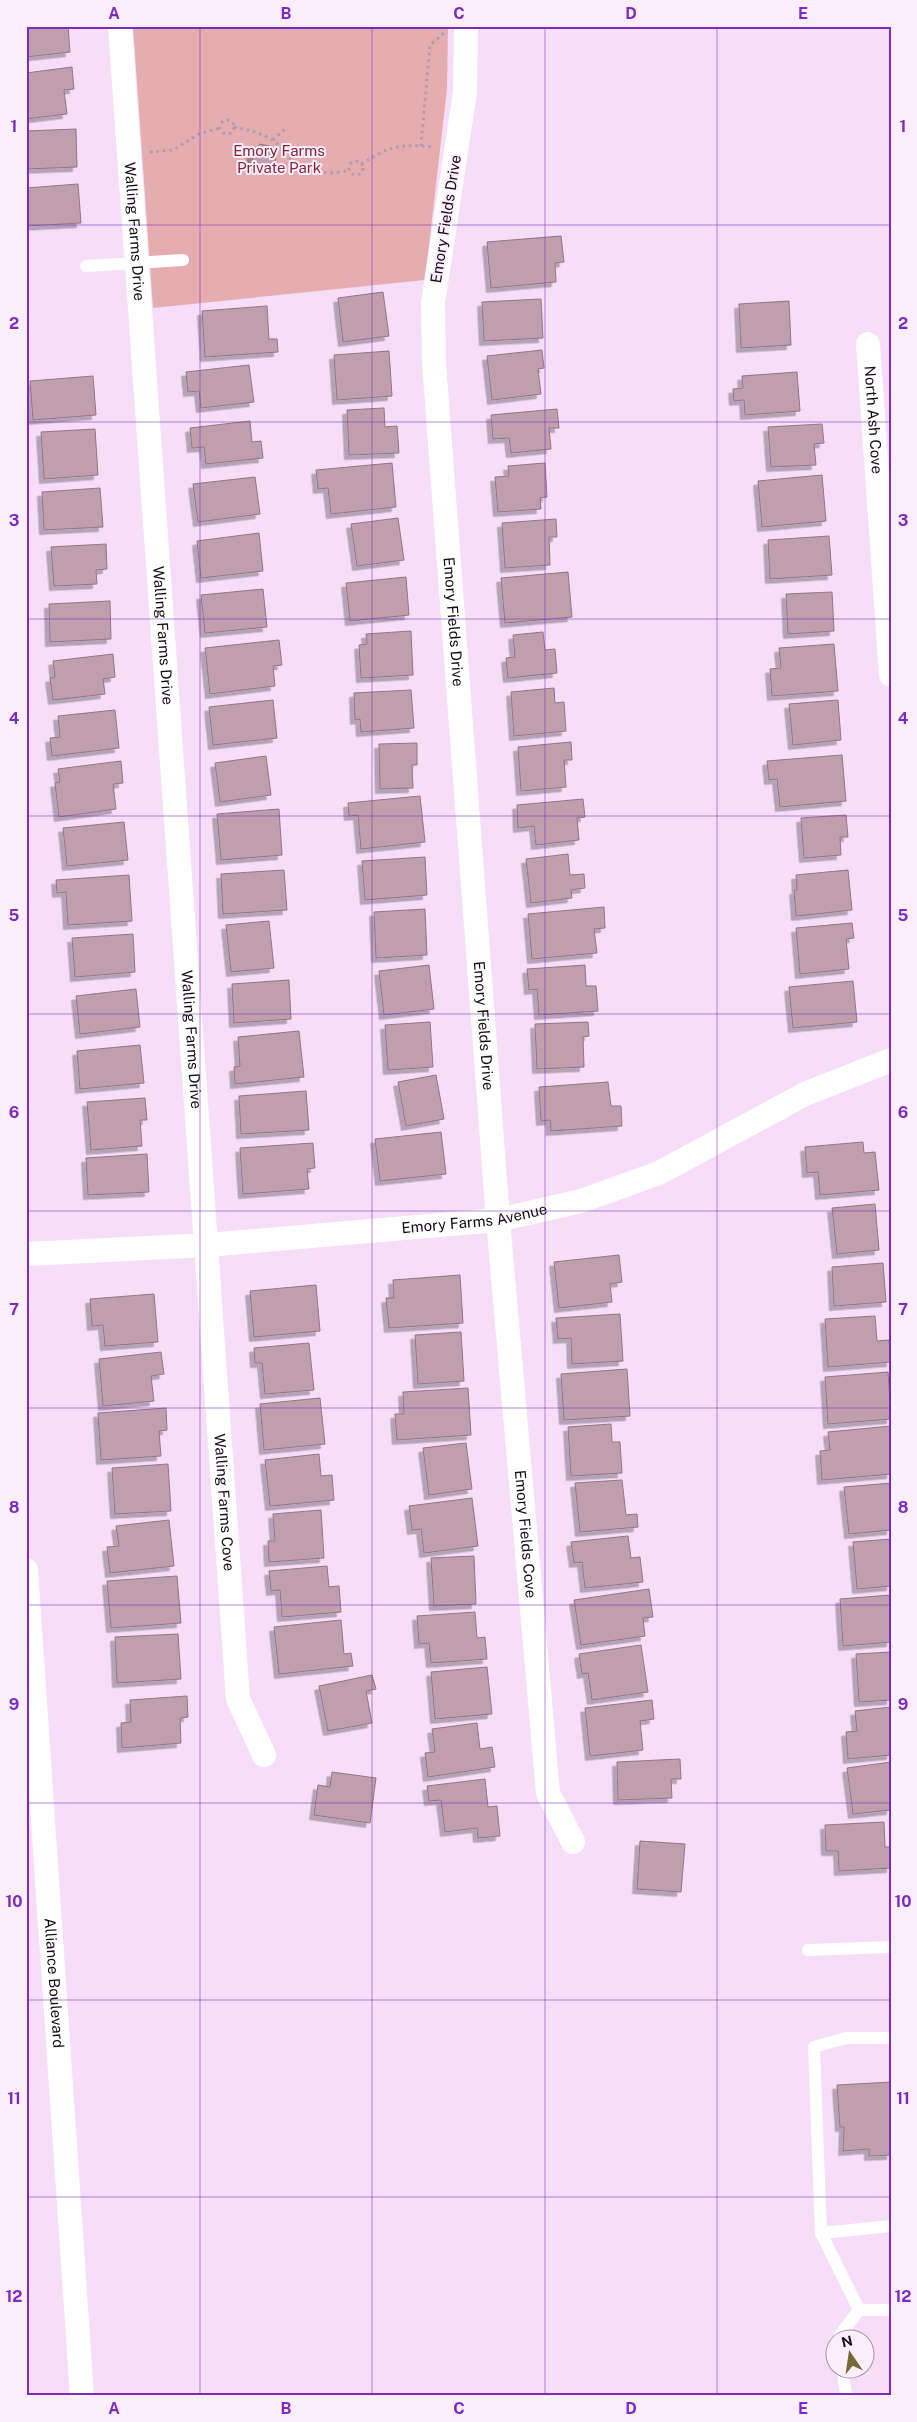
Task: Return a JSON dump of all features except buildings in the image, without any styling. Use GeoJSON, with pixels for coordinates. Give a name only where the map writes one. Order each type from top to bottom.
{"type":"FeatureCollection","features":[{"type":"Feature","properties":{"kind":"street","name":"Walling Farms Drive"},"geometry":{"type":"LineString","coordinates":[[120,26],[207,1245]]}},
{"type":"Feature","properties":{"kind":"street","name":"Emory Fields Drive"},"geometry":{"type":"LineString","coordinates":[[455,29],[465,92],[433,303],[434,354],[498,1220]]}},
{"type":"Feature","properties":{"kind":"street","name":"North Ash Cove"},"geometry":{"type":"LineString","coordinates":[[868,344],[891,674]]}},
{"type":"Feature","properties":{"kind":"street","name":"Emory Farms Avenue"},"geometry":{"type":"LineString","coordinates":[[26,1254],[207,1245],[498,1220],[581,1200],[659,1173],[805,1094],[891,1060]]}},
{"type":"Feature","properties":{"kind":"street","name":"Emory Fields Cove"},"geometry":{"type":"LineString","coordinates":[[498,1220],[548,1793],[573,1842]]}},
{"type":"Feature","properties":{"kind":"street","name":"Walling Farms Cove"},"geometry":{"type":"LineString","coordinates":[[207,1245],[238,1699],[264,1755]]}},
{"type":"Feature","properties":{"kind":"street","name":"Alliance Boulevard"},"geometry":{"type":"LineString","coordinates":[[26,1570],[29,1641],[82,2396]]}},
{"type":"Feature","properties":{"kind":"lane"},"geometry":{"type":"LineString","coordinates":[[86,266],[183,260]]}},
{"type":"Feature","properties":{"kind":"lane"},"geometry":{"type":"LineString","coordinates":[[808,1950],[891,1947]]}},
{"type":"Feature","properties":{"kind":"lane"},"geometry":{"type":"LineString","coordinates":[[859,2310],[821,2233],[814,2047],[846,2038],[891,2038]]}},
{"type":"Feature","properties":{"kind":"lane"},"geometry":{"type":"LineString","coordinates":[[821,2233],[891,2226]]}},
{"type":"Feature","properties":{"kind":"lane"},"geometry":{"type":"LineString","coordinates":[[859,2310],[891,2310]]}},
{"type":"Feature","properties":{"kind":"lane"},"geometry":{"type":"LineString","coordinates":[[844,2330],[859,2310]]}},
{"type":"Feature","properties":{"kind":"lane"},"geometry":{"type":"LineString","coordinates":[[844,2380],[846,2396]]}},
{"type":"Feature","properties":{"kind":"path"},"geometry":{"type":"LineString","coordinates":[[421,146],[430,45],[455,29]]}},
{"type":"Feature","properties":{"kind":"path"},"geometry":{"type":"LineString","coordinates":[[227,120],[231,121],[234,127],[232,132],[226,134],[221,132],[220,128],[222,121],[227,120]]}},
{"type":"Feature","properties":{"kind":"path"},"geometry":{"type":"LineString","coordinates":[[234,127],[257,131],[273,140],[292,160],[318,173],[339,173],[350,170]]}},
{"type":"Feature","properties":{"kind":"path"},"geometry":{"type":"LineString","coordinates":[[144,152],[173,150],[199,134],[220,128]]}},
{"type":"Feature","properties":{"kind":"path"},"geometry":{"type":"LineString","coordinates":[[273,140],[286,128]]}},
{"type":"Feature","properties":{"kind":"path"},"geometry":{"type":"LineString","coordinates":[[361,164],[382,151],[399,145],[435,147]]}},
{"type":"Feature","properties":{"kind":"path"},"geometry":{"type":"LineString","coordinates":[[350,170],[349,166],[354,161],[361,164]]}},
{"type":"Feature","properties":{"kind":"path"},"geometry":{"type":"LineString","coordinates":[[350,170],[354,174],[359,174],[362,168],[361,164]]}},
{"type":"Feature","properties":{"kind":"green space","name":"Emory Farms Private Park"},"geometry":{"type":"Polygon","coordinates":[[[133,26],[448,26],[447,89],[425,280],[153,308],[133,26]]]}}]}
